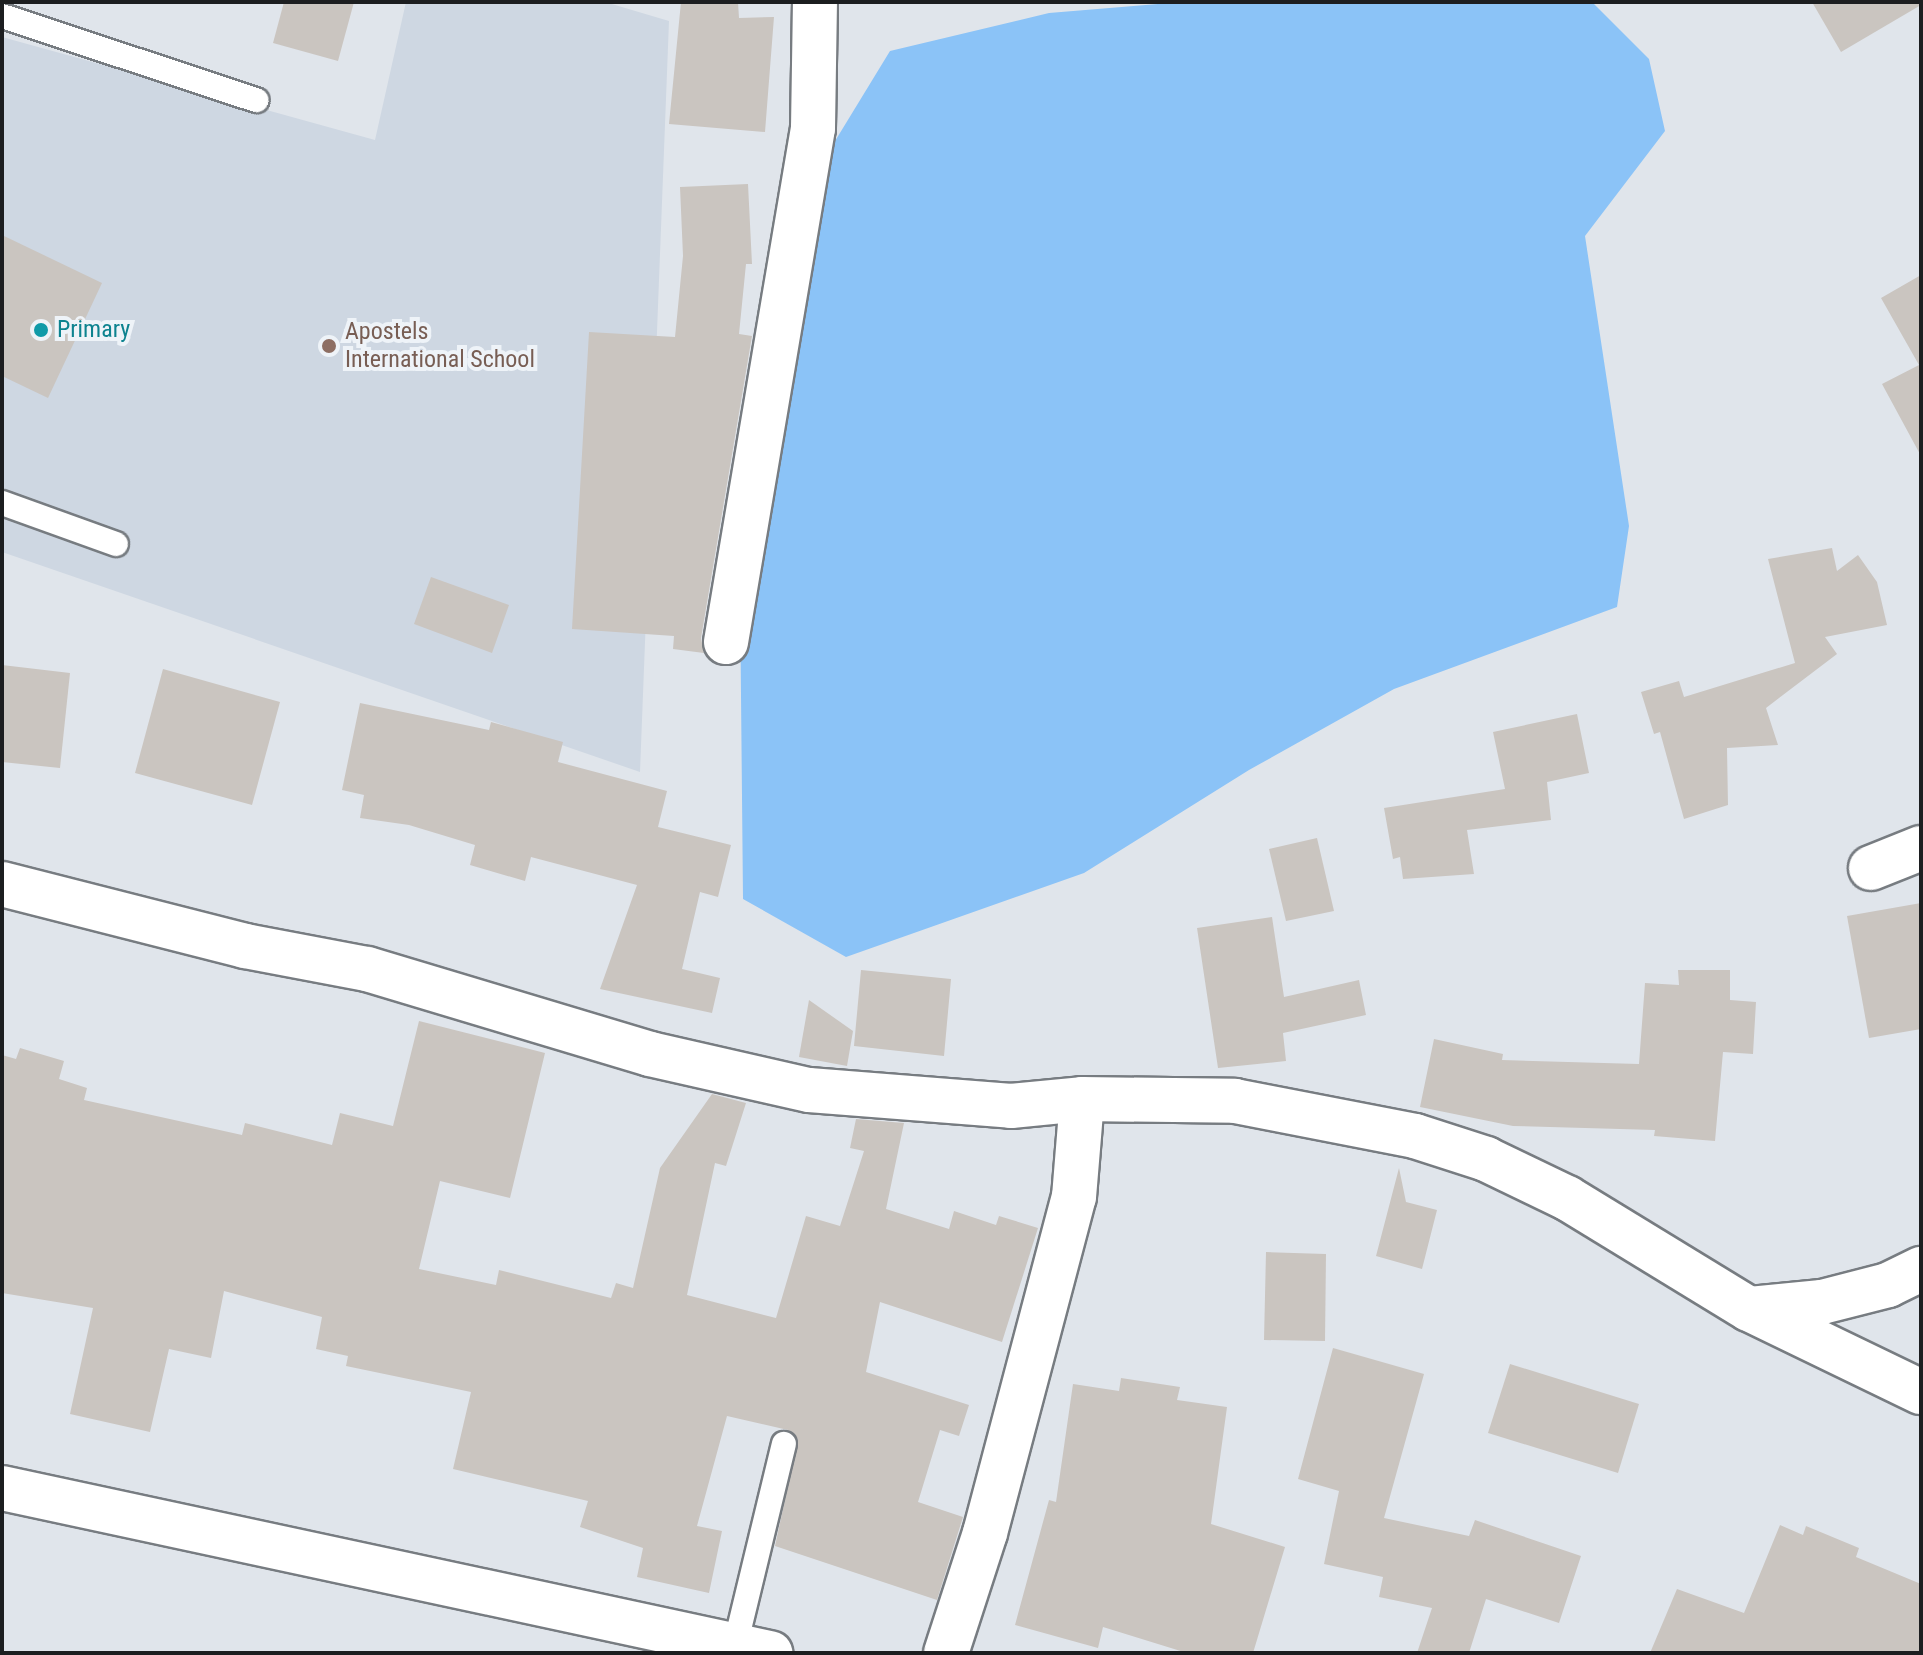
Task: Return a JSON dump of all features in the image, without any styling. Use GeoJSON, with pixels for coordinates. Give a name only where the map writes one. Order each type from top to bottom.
{"type":"FeatureCollection","features":[{"type":"Feature","properties":{"kind":"street"},"geometry":{"type":"LineString","coordinates":[[726,642],[813,128],[815,2]]}},
{"type":"Feature","properties":{"kind":"street"},"geometry":{"type":"LineString","coordinates":[[1871,868],[1921,848]]}},
{"type":"Feature","properties":{"kind":"street"},"geometry":{"type":"LineString","coordinates":[[2,884],[245,946],[367,969],[650,1054],[796,1087],[1011,1106],[1082,1099],[1235,1101],[1429,1141],[1486,1159],[1567,1198],[1749,1309],[1921,1392]]}},
{"type":"Feature","properties":{"kind":"street"},"geometry":{"type":"LineString","coordinates":[[946,1653],[985,1533],[1074,1197],[1082,1099]]}},
{"type":"Feature","properties":{"kind":"street"},"geometry":{"type":"LineString","coordinates":[[1749,1309],[1822,1302],[1888,1285],[1921,1269]]}},
{"type":"Feature","properties":{"kind":"street"},"geometry":{"type":"LineString","coordinates":[[2,1488],[752,1649]]}},
{"type":"Feature","properties":{"kind":"lane"},"geometry":{"type":"LineString","coordinates":[[2,16],[256,100]]}},
{"type":"Feature","properties":{"kind":"lane"},"geometry":{"type":"LineString","coordinates":[[2,503],[116,544]]}},
{"type":"Feature","properties":{"kind":"lane"},"geometry":{"type":"LineString","coordinates":[[752,1649],[784,1444]]}},
{"type":"Feature","properties":{"kind":"shaded area","name":"Apostels International School"},"geometry":{"type":"Polygon","coordinates":[[[406,2],[605,2],[669,21],[640,772],[2,552],[2,37],[375,140],[406,2]]]}},
{"type":"Feature","properties":{"kind":"water"},"geometry":{"type":"Polygon","coordinates":[[[1182,2],[1592,2],[1649,59],[1665,131],[1585,236],[1629,526],[1617,607],[1394,689],[1249,770],[1084,873],[846,957],[743,899],[740,593],[832,146],[890,51],[1049,13],[1182,2]]]}},
{"type":"Feature","properties":{"kind":"building"},"geometry":{"type":"Polygon","coordinates":[[[284,2],[354,2],[338,61],[273,43],[284,2]]]}},
{"type":"Feature","properties":{"kind":"building"},"geometry":{"type":"Polygon","coordinates":[[[681,2],[738,2],[739,18],[774,17],[765,132],[669,124],[681,2]]]}},
{"type":"Feature","properties":{"kind":"building"},"geometry":{"type":"Polygon","coordinates":[[[1812,2],[1921,2],[1921,5],[1841,52],[1812,2]]]}},
{"type":"Feature","properties":{"kind":"building"},"geometry":{"type":"Polygon","coordinates":[[[748,184],[752,264],[746,264],[739,334],[752,336],[701,638],[704,653],[673,649],[674,636],[572,629],[589,332],[675,337],[683,256],[680,187],[748,184]]]}},
{"type":"Feature","properties":{"kind":"building","name":"Primary"},"geometry":{"type":"Polygon","coordinates":[[[2,235],[102,283],[48,398],[2,376],[2,235]]]}},
{"type":"Feature","properties":{"kind":"building"},"geometry":{"type":"Polygon","coordinates":[[[1921,275],[1921,456],[1882,384],[1919,365],[1881,298],[1921,275]]]}},
{"type":"Feature","properties":{"kind":"building"},"geometry":{"type":"Polygon","coordinates":[[[1832,548],[1837,571],[1858,555],[1877,582],[1887,625],[1825,637],[1837,654],[1766,708],[1778,745],[1727,748],[1728,805],[1684,819],[1660,732],[1654,734],[1641,692],[1679,681],[1684,697],[1795,663],[1768,559],[1832,548]]]}},
{"type":"Feature","properties":{"kind":"building"},"geometry":{"type":"Polygon","coordinates":[[[431,577],[509,605],[492,653],[414,624],[431,577]]]}},
{"type":"Feature","properties":{"kind":"building"},"geometry":{"type":"Polygon","coordinates":[[[2,665],[70,673],[60,768],[2,762],[2,665]]]}},
{"type":"Feature","properties":{"kind":"building"},"geometry":{"type":"Polygon","coordinates":[[[163,669],[280,702],[252,805],[135,773],[163,669]]]}},
{"type":"Feature","properties":{"kind":"building"},"geometry":{"type":"Polygon","coordinates":[[[360,703],[489,730],[491,722],[563,742],[558,762],[667,791],[658,827],[731,845],[718,897],[700,892],[682,969],[720,978],[712,1013],[600,989],[637,885],[531,857],[525,881],[470,865],[475,845],[409,825],[360,818],[364,795],[342,790],[360,703]]]}},
{"type":"Feature","properties":{"kind":"building"},"geometry":{"type":"Polygon","coordinates":[[[1577,714],[1589,773],[1547,782],[1551,820],[1467,830],[1474,874],[1403,879],[1400,857],[1393,859],[1384,808],[1505,789],[1493,732],[1577,714]]]}},
{"type":"Feature","properties":{"kind":"building"},"geometry":{"type":"Polygon","coordinates":[[[1317,838],[1334,911],[1286,921],[1269,849],[1317,838]]]}},
{"type":"Feature","properties":{"kind":"building"},"geometry":{"type":"Polygon","coordinates":[[[1921,903],[1921,1029],[1869,1038],[1847,916],[1921,903]]]}},
{"type":"Feature","properties":{"kind":"building"},"geometry":{"type":"Polygon","coordinates":[[[1272,917],[1284,997],[1359,980],[1366,1015],[1283,1033],[1286,1061],[1218,1068],[1197,928],[1272,917]]]}},
{"type":"Feature","properties":{"kind":"building"},"geometry":{"type":"Polygon","coordinates":[[[861,970],[951,979],[944,1056],[854,1046],[861,970]]]}},
{"type":"Feature","properties":{"kind":"building"},"geometry":{"type":"Polygon","coordinates":[[[1678,970],[1730,970],[1730,1000],[1756,1002],[1753,1054],[1723,1052],[1715,1141],[1654,1136],[1655,1130],[1513,1126],[1420,1107],[1434,1039],[1503,1054],[1502,1060],[1639,1064],[1645,983],[1679,985],[1678,970]]]}},
{"type":"Feature","properties":{"kind":"building"},"geometry":{"type":"Polygon","coordinates":[[[809,1000],[853,1031],[847,1066],[799,1057],[809,1000]]]}},
{"type":"Feature","properties":{"kind":"building"},"geometry":{"type":"Polygon","coordinates":[[[419,1021],[545,1053],[510,1198],[440,1181],[419,1269],[496,1285],[499,1270],[611,1298],[616,1283],[633,1288],[660,1168],[712,1094],[746,1103],[726,1166],[715,1163],[687,1295],[776,1318],[806,1216],[840,1226],[864,1151],[850,1148],[856,1119],[904,1123],[886,1209],[949,1229],[954,1211],[996,1225],[999,1216],[1038,1228],[1002,1342],[880,1302],[866,1372],[969,1405],[959,1436],[940,1430],[918,1502],[963,1517],[937,1600],[775,1546],[798,1439],[788,1430],[727,1416],[697,1526],[722,1531],[709,1593],[637,1577],[643,1548],[580,1527],[588,1501],[453,1469],[471,1392],[346,1366],[348,1356],[316,1349],[322,1317],[224,1291],[211,1358],[169,1349],[150,1432],[70,1414],[93,1308],[2,1293],[2,1055],[16,1059],[20,1048],[64,1061],[59,1079],[87,1088],[84,1100],[242,1135],[245,1123],[332,1145],[340,1113],[393,1126],[419,1021]]]}},
{"type":"Feature","properties":{"kind":"building"},"geometry":{"type":"Polygon","coordinates":[[[1399,1168],[1406,1202],[1437,1210],[1422,1269],[1376,1256],[1399,1168]]]}},
{"type":"Feature","properties":{"kind":"building"},"geometry":{"type":"Polygon","coordinates":[[[1266,1252],[1326,1254],[1325,1341],[1264,1340],[1266,1252]]]}},
{"type":"Feature","properties":{"kind":"building"},"geometry":{"type":"Polygon","coordinates":[[[1333,1348],[1424,1374],[1384,1518],[1469,1536],[1475,1520],[1581,1556],[1559,1623],[1486,1599],[1469,1653],[1417,1653],[1432,1608],[1379,1597],[1383,1577],[1324,1564],[1339,1491],[1298,1479],[1333,1348]]]}},
{"type":"Feature","properties":{"kind":"building"},"geometry":{"type":"Polygon","coordinates":[[[1510,1364],[1639,1404],[1618,1473],[1488,1433],[1510,1364]]]}},
{"type":"Feature","properties":{"kind":"building"},"geometry":{"type":"Polygon","coordinates":[[[1121,1378],[1180,1387],[1177,1400],[1227,1407],[1211,1524],[1285,1547],[1253,1653],[1187,1653],[1103,1627],[1098,1648],[1015,1625],[1049,1500],[1056,1502],[1073,1384],[1119,1391],[1121,1378]]]}},
{"type":"Feature","properties":{"kind":"building"},"geometry":{"type":"Polygon","coordinates":[[[1780,1525],[1803,1535],[1806,1526],[1859,1548],[1856,1557],[1921,1584],[1921,1653],[1650,1653],[1677,1589],[1744,1613],[1780,1525]]]}},
{"type":"Feature","properties":{"kind":"place","name":"Primary"},"geometry":{"type":"Point","coordinates":[41,330]}},
{"type":"Feature","properties":{"kind":"place","name":"Apostels International School"},"geometry":{"type":"Point","coordinates":[329,346]}}]}
